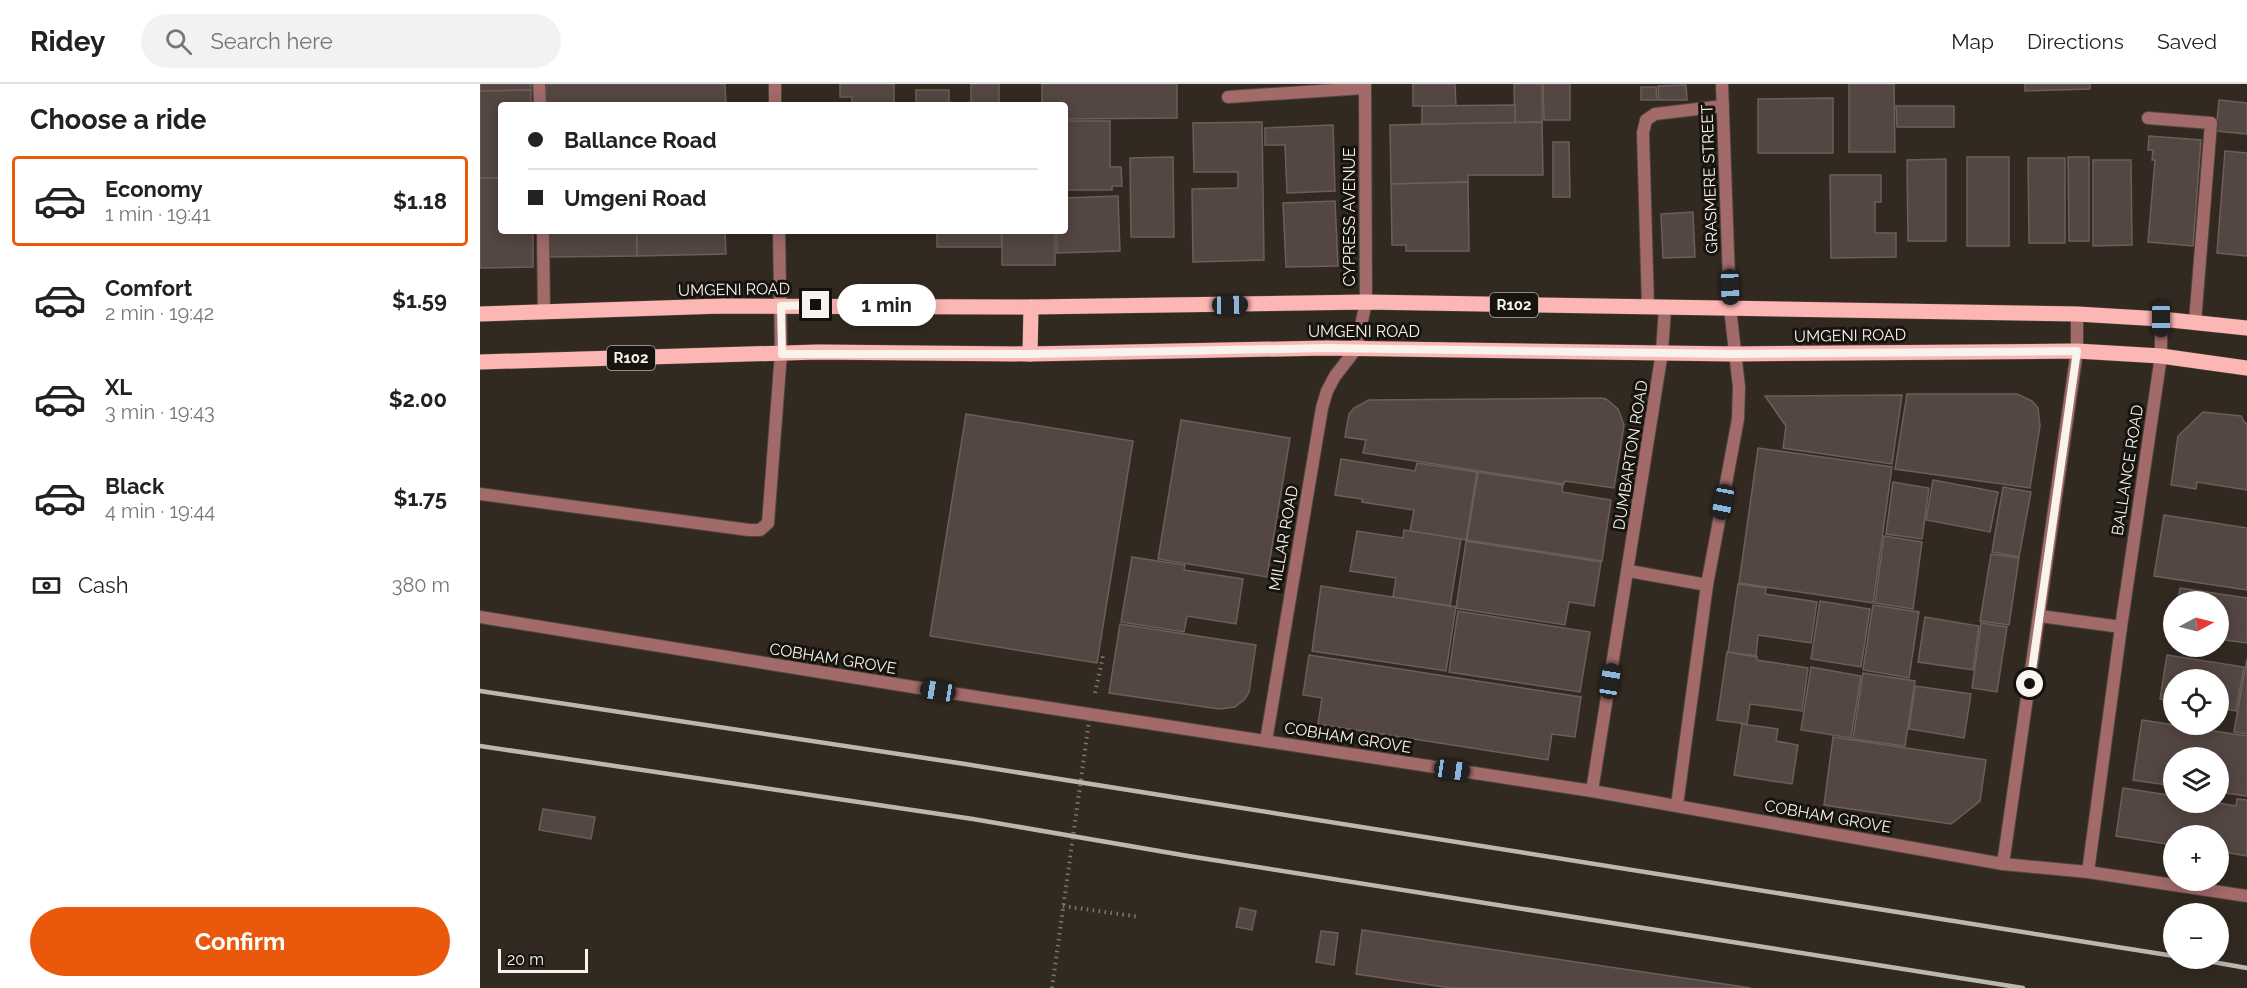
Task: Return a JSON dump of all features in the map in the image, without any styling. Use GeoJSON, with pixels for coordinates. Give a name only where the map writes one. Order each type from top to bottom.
{"type":"FeatureCollection","features":[{"type":"Feature","properties":{"kind":"main road","name":"UMGENI ROAD"},"geometry":{"type":"LineString","coordinates":[[480,314],[781,306],[1031,307],[1366,302],[2077,314],[2161,319],[2247,328]]}},
{"type":"Feature","properties":{"kind":"main road"},"geometry":{"type":"LineString","coordinates":[[1030,354],[1031,307]]}},
{"type":"Feature","properties":{"kind":"main road","name":"UMGENI ROAD"},"geometry":{"type":"LineString","coordinates":[[480,362],[782,354],[1030,354],[1356,349],[1734,354],[2077,351],[2161,356],[2247,368]]}},
{"type":"Feature","properties":{"kind":"street"},"geometry":{"type":"LineString","coordinates":[[539,84],[540,102]]}},
{"type":"Feature","properties":{"kind":"street"},"geometry":{"type":"LineString","coordinates":[[775,84],[775,102]]}},
{"type":"Feature","properties":{"kind":"street","name":"GRASMERE STREET"},"geometry":{"type":"LineString","coordinates":[[1722,84],[1730,308],[1734,354]]}},
{"type":"Feature","properties":{"kind":"street"},"geometry":{"type":"LineString","coordinates":[[1228,97],[1365,86]]}},
{"type":"Feature","properties":{"kind":"street","name":"CYPRESS AVENUE"},"geometry":{"type":"LineString","coordinates":[[1356,349],[1366,302],[1365,86]]}},
{"type":"Feature","properties":{"kind":"street"},"geometry":{"type":"LineString","coordinates":[[1648,308],[1643,133],[1646,120],[1655,114],[1723,106]]}},
{"type":"Feature","properties":{"kind":"street"},"geometry":{"type":"LineString","coordinates":[[2148,118],[2211,123],[2195,322]]}},
{"type":"Feature","properties":{"kind":"street"},"geometry":{"type":"LineString","coordinates":[[543,234],[544,313]]}},
{"type":"Feature","properties":{"kind":"street"},"geometry":{"type":"LineString","coordinates":[[480,494],[749,531],[760,530],[768,523],[782,354],[779,234]]}},
{"type":"Feature","properties":{"kind":"street","name":"DUMBARTON ROAD"},"geometry":{"type":"LineString","coordinates":[[1592,791],[1629,571],[1662,352],[1665,308]]}},
{"type":"Feature","properties":{"kind":"street"},"geometry":{"type":"LineString","coordinates":[[2003,864],[2077,351],[2077,314]]}},
{"type":"Feature","properties":{"kind":"street","name":"BALLANCE ROAD"},"geometry":{"type":"LineString","coordinates":[[2088,872],[2161,356],[2161,319]]}},
{"type":"Feature","properties":{"kind":"street","name":"MILLAR ROAD"},"geometry":{"type":"LineString","coordinates":[[1266,741],[1322,408],[1335,376],[1356,349]]}},
{"type":"Feature","properties":{"kind":"street"},"geometry":{"type":"LineString","coordinates":[[1677,806],[1707,585],[1738,419],[1738,387],[1734,354]]}},
{"type":"Feature","properties":{"kind":"street"},"geometry":{"type":"LineString","coordinates":[[1629,571],[1707,585]]}},
{"type":"Feature","properties":{"kind":"street"},"geometry":{"type":"LineString","coordinates":[[2040,616],[2121,627]]}},
{"type":"Feature","properties":{"kind":"street","name":"COBHAM GROVE"},"geometry":{"type":"LineString","coordinates":[[480,617],[938,691],[1592,791],[2003,864],[2088,872],[2247,896]]}},
{"type":"Feature","properties":{"kind":"path"},"geometry":{"type":"LineString","coordinates":[[1052,988],[1090,714],[1103,656]]}},
{"type":"Feature","properties":{"kind":"path"},"geometry":{"type":"LineString","coordinates":[[1063,906],[1140,917]]}},
{"type":"Feature","properties":{"kind":"building"},"geometry":{"type":"Polygon","coordinates":[[[480,84],[531,84],[531,90],[480,91],[480,84]]]}},
{"type":"Feature","properties":{"kind":"building"},"geometry":{"type":"Polygon","coordinates":[[[546,84],[725,84],[726,102],[546,102],[546,84]]]}},
{"type":"Feature","properties":{"kind":"building"},"geometry":{"type":"Polygon","coordinates":[[[840,84],[894,84],[894,102],[852,102],[852,97],[840,97],[840,84]]]}},
{"type":"Feature","properties":{"kind":"building"},"geometry":{"type":"Polygon","coordinates":[[[971,84],[999,84],[999,102],[971,102],[971,84]]]}},
{"type":"Feature","properties":{"kind":"building"},"geometry":{"type":"Polygon","coordinates":[[[1042,84],[1177,84],[1177,118],[1068,119],[1068,102],[1042,102],[1042,84]]]}},
{"type":"Feature","properties":{"kind":"building"},"geometry":{"type":"Polygon","coordinates":[[[1413,84],[1455,84],[1456,106],[1413,106],[1413,84]]]}},
{"type":"Feature","properties":{"kind":"building"},"geometry":{"type":"Polygon","coordinates":[[[1514,84],[1542,84],[1542,122],[1515,123],[1514,84]]]}},
{"type":"Feature","properties":{"kind":"building"},"geometry":{"type":"Polygon","coordinates":[[[1543,84],[1570,84],[1570,120],[1544,120],[1543,84]]]}},
{"type":"Feature","properties":{"kind":"building"},"geometry":{"type":"Polygon","coordinates":[[[1849,84],[1894,84],[1895,152],[1849,152],[1849,84]]]}},
{"type":"Feature","properties":{"kind":"building"},"geometry":{"type":"Polygon","coordinates":[[[2025,84],[2090,84],[2090,89],[2025,91],[2025,84]]]}},
{"type":"Feature","properties":{"kind":"building"},"geometry":{"type":"Polygon","coordinates":[[[1686,85],[1687,100],[1659,100],[1658,86],[1686,85]]]}},
{"type":"Feature","properties":{"kind":"building"},"geometry":{"type":"Polygon","coordinates":[[[1641,87],[1656,87],[1657,100],[1641,100],[1641,87]]]}},
{"type":"Feature","properties":{"kind":"building"},"geometry":{"type":"Polygon","coordinates":[[[531,90],[531,102],[498,102],[498,178],[480,178],[480,91],[531,90]]]}},
{"type":"Feature","properties":{"kind":"building"},"geometry":{"type":"Polygon","coordinates":[[[916,90],[949,90],[949,102],[916,102],[916,90]]]}},
{"type":"Feature","properties":{"kind":"building"},"geometry":{"type":"Polygon","coordinates":[[[1833,98],[1833,153],[1758,153],[1758,99],[1833,98]]]}},
{"type":"Feature","properties":{"kind":"building"},"geometry":{"type":"Polygon","coordinates":[[[2219,100],[2247,103],[2247,134],[2216,131],[2219,100]]]}},
{"type":"Feature","properties":{"kind":"building"},"geometry":{"type":"Polygon","coordinates":[[[1515,105],[1515,123],[1422,124],[1422,106],[1515,105]]]}},
{"type":"Feature","properties":{"kind":"building"},"geometry":{"type":"Polygon","coordinates":[[[1896,106],[1954,106],[1954,127],[1897,127],[1896,106]]]}},
{"type":"Feature","properties":{"kind":"building"},"geometry":{"type":"Polygon","coordinates":[[[1068,121],[1110,121],[1110,167],[1121,167],[1122,186],[1112,186],[1112,190],[1068,190],[1068,121]]]}},
{"type":"Feature","properties":{"kind":"building"},"geometry":{"type":"Polygon","coordinates":[[[1262,122],[1264,260],[1193,262],[1192,189],[1238,188],[1238,172],[1194,172],[1193,123],[1262,122]]]}},
{"type":"Feature","properties":{"kind":"building"},"geometry":{"type":"Polygon","coordinates":[[[1542,122],[1543,175],[1468,175],[1468,182],[1391,184],[1390,125],[1542,122]]]}},
{"type":"Feature","properties":{"kind":"building"},"geometry":{"type":"Polygon","coordinates":[[[1333,125],[1335,191],[1287,193],[1285,145],[1265,145],[1265,128],[1333,125]]]}},
{"type":"Feature","properties":{"kind":"building"},"geometry":{"type":"Polygon","coordinates":[[[2149,136],[2201,140],[2193,246],[2148,242],[2155,160],[2152,160],[2153,150],[2148,150],[2149,136]]]}},
{"type":"Feature","properties":{"kind":"building"},"geometry":{"type":"Polygon","coordinates":[[[1553,142],[1569,142],[1570,197],[1553,197],[1553,142]]]}},
{"type":"Feature","properties":{"kind":"building"},"geometry":{"type":"Polygon","coordinates":[[[2225,151],[2247,153],[2247,256],[2217,253],[2225,151]]]}},
{"type":"Feature","properties":{"kind":"building"},"geometry":{"type":"Polygon","coordinates":[[[1173,157],[1174,237],[1131,237],[1130,158],[1173,157]]]}},
{"type":"Feature","properties":{"kind":"building"},"geometry":{"type":"Polygon","coordinates":[[[1967,157],[2009,157],[2009,246],[1967,246],[1967,157]]]}},
{"type":"Feature","properties":{"kind":"building"},"geometry":{"type":"Polygon","coordinates":[[[2068,157],[2089,157],[2089,241],[2069,241],[2068,157]]]}},
{"type":"Feature","properties":{"kind":"building"},"geometry":{"type":"Polygon","coordinates":[[[2028,158],[2065,158],[2065,243],[2029,243],[2028,158]]]}},
{"type":"Feature","properties":{"kind":"building"},"geometry":{"type":"Polygon","coordinates":[[[1946,159],[1946,241],[1908,241],[1907,160],[1946,159]]]}},
{"type":"Feature","properties":{"kind":"building"},"geometry":{"type":"Polygon","coordinates":[[[2093,160],[2131,160],[2132,245],[2093,246],[2093,160]]]}},
{"type":"Feature","properties":{"kind":"building"},"geometry":{"type":"Polygon","coordinates":[[[1830,175],[1881,175],[1881,202],[1875,202],[1875,233],[1896,233],[1896,257],[1831,258],[1830,175]]]}},
{"type":"Feature","properties":{"kind":"building"},"geometry":{"type":"Polygon","coordinates":[[[480,178],[498,178],[498,234],[533,234],[533,267],[480,268],[480,178]]]}},
{"type":"Feature","properties":{"kind":"building"},"geometry":{"type":"Polygon","coordinates":[[[1468,182],[1469,251],[1406,251],[1406,245],[1392,245],[1391,184],[1468,182]]]}},
{"type":"Feature","properties":{"kind":"building"},"geometry":{"type":"Polygon","coordinates":[[[1118,196],[1120,251],[1057,253],[1057,234],[1068,234],[1068,198],[1118,196]]]}},
{"type":"Feature","properties":{"kind":"building"},"geometry":{"type":"Polygon","coordinates":[[[1335,201],[1338,266],[1286,267],[1283,203],[1335,201]]]}},
{"type":"Feature","properties":{"kind":"building"},"geometry":{"type":"Polygon","coordinates":[[[1693,212],[1695,257],[1663,258],[1661,214],[1693,212]]]}},
{"type":"Feature","properties":{"kind":"building"},"geometry":{"type":"Polygon","coordinates":[[[549,234],[637,234],[637,256],[549,257],[549,234]]]}},
{"type":"Feature","properties":{"kind":"building"},"geometry":{"type":"Polygon","coordinates":[[[637,234],[725,234],[726,254],[637,256],[637,234]]]}},
{"type":"Feature","properties":{"kind":"building"},"geometry":{"type":"Polygon","coordinates":[[[937,234],[1001,234],[1002,247],[937,247],[937,234]]]}},
{"type":"Feature","properties":{"kind":"building"},"geometry":{"type":"Polygon","coordinates":[[[1002,234],[1055,234],[1055,265],[1002,265],[1002,234]]]}},
{"type":"Feature","properties":{"kind":"building"},"geometry":{"type":"Polygon","coordinates":[[[1907,394],[2017,394],[2032,401],[2038,408],[2040,426],[2030,488],[1895,469],[1907,394]]]}},
{"type":"Feature","properties":{"kind":"building"},"geometry":{"type":"Polygon","coordinates":[[[1902,395],[1892,464],[1783,448],[1786,426],[1765,396],[1902,395]]]}},
{"type":"Feature","properties":{"kind":"building"},"geometry":{"type":"Polygon","coordinates":[[[1606,399],[1618,409],[1624,425],[1614,488],[1565,481],[1564,484],[1363,453],[1366,440],[1345,437],[1349,414],[1354,408],[1369,400],[1606,399]]]}},
{"type":"Feature","properties":{"kind":"building"},"geometry":{"type":"Polygon","coordinates":[[[2203,412],[2241,416],[2247,423],[2247,490],[2197,482],[2196,489],[2171,485],[2178,436],[2203,412]]]}},
{"type":"Feature","properties":{"kind":"building"},"geometry":{"type":"Polygon","coordinates":[[[966,414],[1133,441],[1097,663],[930,636],[966,414]]]}},
{"type":"Feature","properties":{"kind":"building"},"geometry":{"type":"Polygon","coordinates":[[[1181,420],[1290,438],[1267,577],[1158,559],[1181,420]]]}},
{"type":"Feature","properties":{"kind":"building"},"geometry":{"type":"Polygon","coordinates":[[[1758,448],[1892,467],[1873,603],[1739,583],[1758,448]]]}},
{"type":"Feature","properties":{"kind":"building"},"geometry":{"type":"Polygon","coordinates":[[[1341,459],[1415,471],[1417,463],[1477,472],[1466,540],[1410,531],[1414,510],[1362,502],[1362,499],[1335,495],[1341,459]]]}},
{"type":"Feature","properties":{"kind":"building"},"geometry":{"type":"Polygon","coordinates":[[[1478,472],[1563,485],[1562,492],[1611,500],[1602,561],[1467,540],[1478,472]]]}},
{"type":"Feature","properties":{"kind":"building"},"geometry":{"type":"Polygon","coordinates":[[[1933,480],[1998,492],[1990,532],[1926,520],[1933,480]]]}},
{"type":"Feature","properties":{"kind":"building"},"geometry":{"type":"Polygon","coordinates":[[[1893,482],[1929,488],[1922,539],[1886,534],[1893,482]]]}},
{"type":"Feature","properties":{"kind":"building"},"geometry":{"type":"Polygon","coordinates":[[[2003,487],[2031,492],[2019,557],[1992,552],[2003,487]]]}},
{"type":"Feature","properties":{"kind":"building"},"geometry":{"type":"Polygon","coordinates":[[[2164,515],[2247,528],[2247,590],[2154,576],[2164,515]]]}},
{"type":"Feature","properties":{"kind":"building"},"geometry":{"type":"Polygon","coordinates":[[[1404,530],[1461,539],[1450,606],[1393,597],[1396,578],[1350,571],[1357,531],[1403,538],[1404,530]]]}},
{"type":"Feature","properties":{"kind":"building"},"geometry":{"type":"Polygon","coordinates":[[[1884,536],[1922,542],[1913,609],[1875,603],[1884,536]]]}},
{"type":"Feature","properties":{"kind":"building"},"geometry":{"type":"Polygon","coordinates":[[[1466,541],[1601,562],[1594,606],[1569,602],[1565,625],[1456,608],[1466,541]]]}},
{"type":"Feature","properties":{"kind":"building"},"geometry":{"type":"Polygon","coordinates":[[[1991,554],[2019,558],[2009,625],[1980,621],[1991,554]]]}},
{"type":"Feature","properties":{"kind":"building"},"geometry":{"type":"Polygon","coordinates":[[[1132,557],[1185,565],[1184,570],[1243,579],[1236,624],[1187,616],[1184,632],[1121,622],[1132,557]]]}},
{"type":"Feature","properties":{"kind":"building"},"geometry":{"type":"Polygon","coordinates":[[[1738,584],[1766,588],[1765,594],[1817,602],[1811,643],[1758,635],[1756,656],[1728,652],[1738,584]]]}},
{"type":"Feature","properties":{"kind":"building"},"geometry":{"type":"Polygon","coordinates":[[[1321,586],[1456,607],[1446,671],[1312,651],[1321,586]]]}},
{"type":"Feature","properties":{"kind":"building"},"geometry":{"type":"Polygon","coordinates":[[[2180,588],[2200,591],[2180,591],[2180,588]]]}},
{"type":"Feature","properties":{"kind":"building"},"geometry":{"type":"Polygon","coordinates":[[[2229,595],[2247,598],[2247,643],[2229,641],[2229,595]]]}},
{"type":"Feature","properties":{"kind":"building"},"geometry":{"type":"Polygon","coordinates":[[[1820,601],[1870,609],[1861,667],[1811,659],[1820,601]]]}},
{"type":"Feature","properties":{"kind":"building"},"geometry":{"type":"Polygon","coordinates":[[[1873,605],[1919,612],[1909,678],[1863,670],[1873,605]]]}},
{"type":"Feature","properties":{"kind":"building"},"geometry":{"type":"Polygon","coordinates":[[[1458,611],[1590,632],[1580,692],[1449,672],[1458,611]]]}},
{"type":"Feature","properties":{"kind":"building"},"geometry":{"type":"Polygon","coordinates":[[[1925,617],[1979,626],[1973,670],[1918,662],[1925,617]]]}},
{"type":"Feature","properties":{"kind":"building"},"geometry":{"type":"Polygon","coordinates":[[[1981,623],[2007,627],[1997,692],[1972,688],[1981,623]]]}},
{"type":"Feature","properties":{"kind":"building"},"geometry":{"type":"Polygon","coordinates":[[[1120,624],[1256,645],[1249,692],[1245,699],[1235,707],[1219,709],[1109,693],[1120,624]]]}},
{"type":"Feature","properties":{"kind":"building"},"geometry":{"type":"Polygon","coordinates":[[[1727,652],[1757,657],[1757,660],[1808,668],[1802,711],[1750,704],[1747,724],[1717,720],[1727,652]]]}},
{"type":"Feature","properties":{"kind":"building"},"geometry":{"type":"Polygon","coordinates":[[[1309,655],[1581,697],[1575,737],[1552,734],[1548,760],[1318,724],[1322,698],[1303,695],[1309,655]]]}},
{"type":"Feature","properties":{"kind":"building"},"geometry":{"type":"Polygon","coordinates":[[[2167,657],[2244,667],[2236,711],[2229,710],[2229,669],[2165,669],[2167,657]]]}},
{"type":"Feature","properties":{"kind":"building"},"geometry":{"type":"Polygon","coordinates":[[[2247,659],[2247,734],[2234,732],[2247,659]]]}},
{"type":"Feature","properties":{"kind":"building"},"geometry":{"type":"Polygon","coordinates":[[[1811,667],[1861,676],[1851,738],[1801,730],[1811,667]]]}},
{"type":"Feature","properties":{"kind":"building"},"geometry":{"type":"Polygon","coordinates":[[[1863,673],[1915,681],[1905,746],[1853,739],[1863,673]]]}},
{"type":"Feature","properties":{"kind":"building"},"geometry":{"type":"Polygon","coordinates":[[[2163,680],[2163,699],[2160,699],[2163,680]]]}},
{"type":"Feature","properties":{"kind":"building"},"geometry":{"type":"Polygon","coordinates":[[[1915,686],[1971,694],[1964,738],[1909,729],[1915,686]]]}},
{"type":"Feature","properties":{"kind":"building"},"geometry":{"type":"Polygon","coordinates":[[[2142,720],[2163,723],[2163,735],[2229,733],[2247,736],[2247,796],[2229,794],[2229,747],[2163,747],[2163,784],[2133,780],[2142,720]]]}},
{"type":"Feature","properties":{"kind":"building"},"geometry":{"type":"Polygon","coordinates":[[[1742,724],[1778,729],[1776,741],[1798,745],[1792,784],[1734,775],[1742,724]]]}},
{"type":"Feature","properties":{"kind":"building"},"geometry":{"type":"Polygon","coordinates":[[[1833,737],[1986,760],[1980,801],[1951,824],[1824,805],[1833,737]]]}},
{"type":"Feature","properties":{"kind":"building"},"geometry":{"type":"Polygon","coordinates":[[[2123,788],[2163,794],[2163,813],[2229,813],[2229,805],[2236,806],[2237,799],[2247,800],[2247,856],[2229,853],[2229,825],[2163,825],[2163,843],[2116,836],[2123,788]]]}},
{"type":"Feature","properties":{"kind":"building"},"geometry":{"type":"Polygon","coordinates":[[[543,809],[595,817],[591,839],[539,830],[543,809]]]}},
{"type":"Feature","properties":{"kind":"building"},"geometry":{"type":"Polygon","coordinates":[[[1240,908],[1256,911],[1252,930],[1236,927],[1240,908]]]}},
{"type":"Feature","properties":{"kind":"building"},"geometry":{"type":"Polygon","coordinates":[[[1362,930],[1751,988],[1451,988],[1356,974],[1362,930]]]}},
{"type":"Feature","properties":{"kind":"building"},"geometry":{"type":"Polygon","coordinates":[[[1321,931],[1338,933],[1334,965],[1316,962],[1321,931]]]}},
{"type":"Feature","properties":{"kind":"railway"},"geometry":{"type":"LineString","coordinates":[[480,691],[965,764],[2163,954]]}},
{"type":"Feature","properties":{"kind":"railway"},"geometry":{"type":"LineString","coordinates":[[480,746],[973,819],[1188,856],[2023,988]]}},
{"type":"Feature","properties":{"kind":"railway"},"geometry":{"type":"LineString","coordinates":[[2229,965],[2247,968]]}},
{"type":"Feature","properties":{"kind":"route"},"geometry":{"type":"LineString","coordinates":[[816,305],[781,306],[782,354],[819,352],[1030,354],[1326,348],[1734,354],[2077,351],[2030,684]]}}]}
